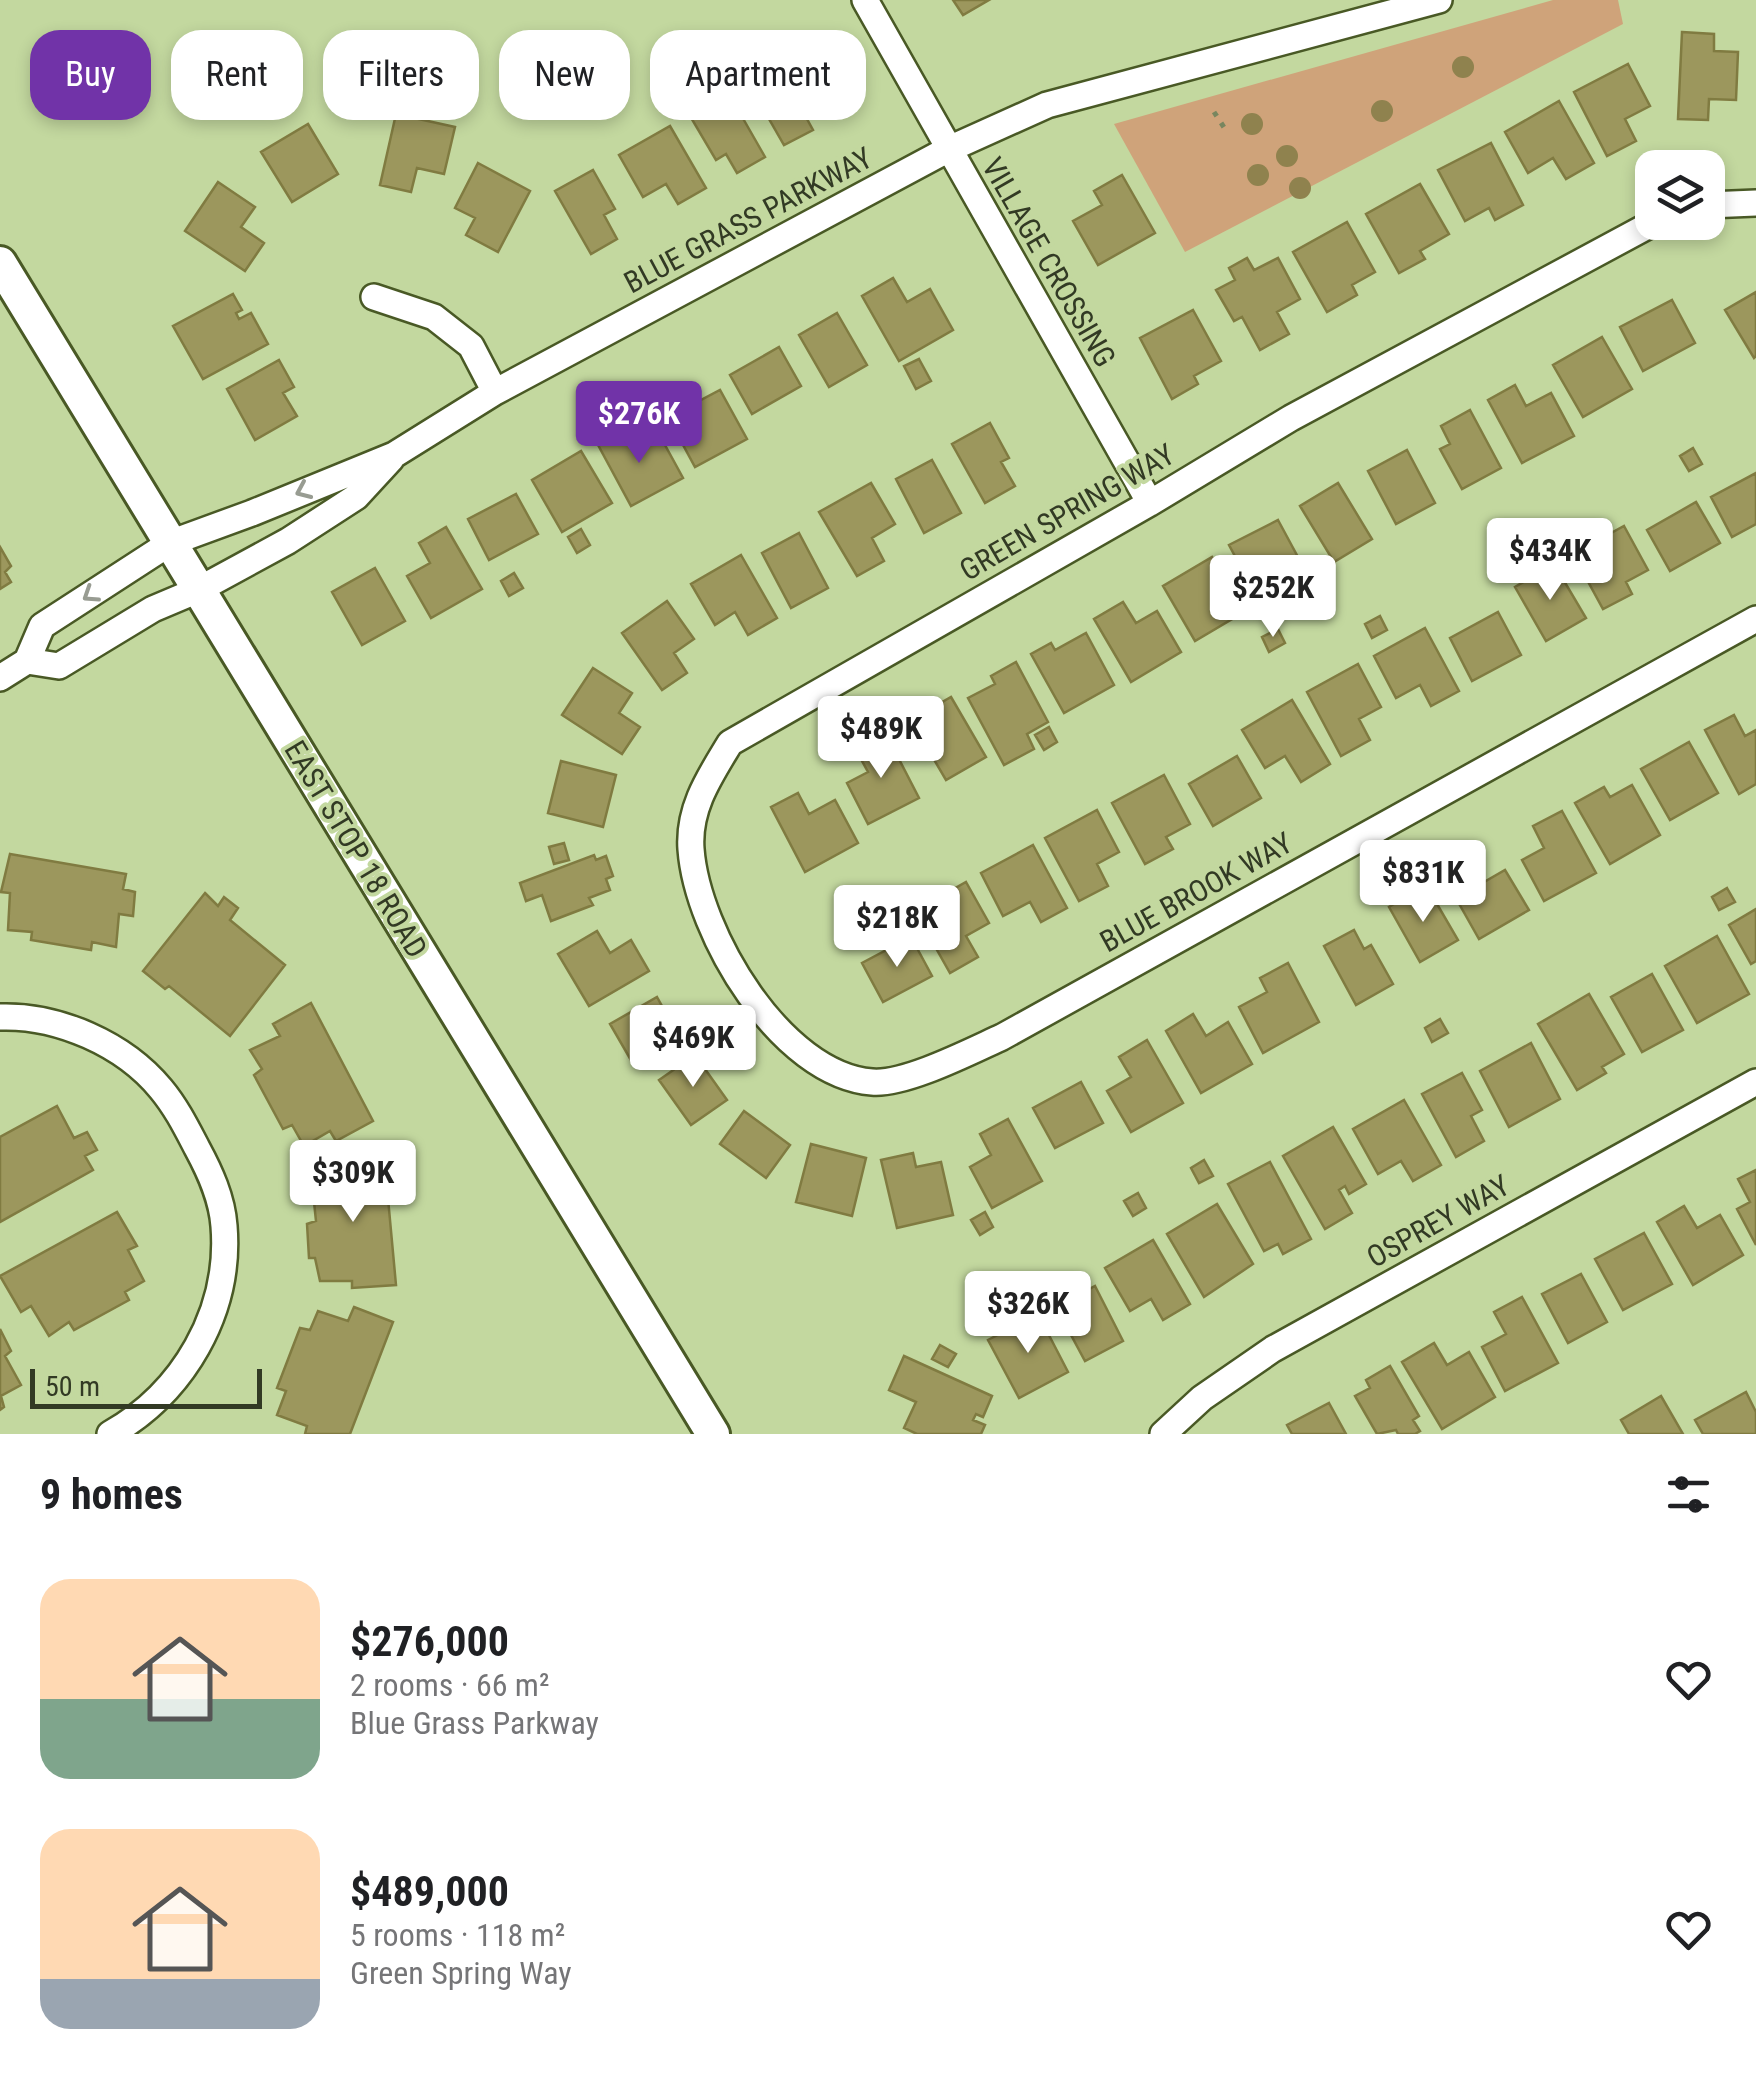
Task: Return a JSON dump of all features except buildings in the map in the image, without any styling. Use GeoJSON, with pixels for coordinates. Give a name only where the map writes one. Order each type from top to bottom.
{"type":"FeatureCollection","features":[{"type":"Feature","properties":{"kind":"street","name":"VILLAGE CROSSING"},"geometry":{"type":"LineString","coordinates":[[865,0],[1150,503]]}},
{"type":"Feature","properties":{"kind":"street","name":"BLUE GRASS PARKWAY"},"geometry":{"type":"LineString","coordinates":[[394,455],[356,497],[288,540],[198,590],[153,609],[58,666],[27,662],[42,626],[170,543],[394,455],[494,392],[948,150],[1047,106],[1438,0]]}},
{"type":"Feature","properties":{"kind":"street"},"geometry":{"type":"LineString","coordinates":[[1725,204],[1756,203]]}},
{"type":"Feature","properties":{"kind":"street","name":"GREEN SPRING WAY"},"geometry":{"type":"LineString","coordinates":[[736,972],[702,907],[691,847],[697,800],[730,743],[1291,418],[1635,233]]}},
{"type":"Feature","properties":{"kind":"street","name":"EAST STOP 18 ROAD"},"geometry":{"type":"LineString","coordinates":[[0,263],[704,1431]]}},
{"type":"Feature","properties":{"kind":"street"},"geometry":{"type":"LineString","coordinates":[[374,296],[434,317],[471,346],[494,392]]}},
{"type":"Feature","properties":{"kind":"street","name":"BLUE BROOK WAY"},"geometry":{"type":"LineString","coordinates":[[736,972],[787,1041],[832,1073],[876,1083],[938,1067],[1002,1036],[1756,619]]}},
{"type":"Feature","properties":{"kind":"street"},"geometry":{"type":"LineString","coordinates":[[0,678],[27,662]]}},
{"type":"Feature","properties":{"kind":"street"},"geometry":{"type":"LineString","coordinates":[[0,1016],[41,1020],[92,1036],[139,1068],[174,1106],[217,1191],[224,1226],[224,1258],[213,1314],[189,1363],[169,1388],[150,1407],[110,1434]]}},
{"type":"Feature","properties":{"kind":"street","name":"OSPREY WAY"},"geometry":{"type":"LineString","coordinates":[[1162,1434],[1202,1398],[1273,1349],[1756,1082]]}},
{"type":"Feature","properties":{"kind":"path"},"geometry":{"type":"LineString","coordinates":[[1214,112],[1226,132]]}},
{"type":"Feature","properties":{"kind":"shaded area"},"geometry":{"type":"Polygon","coordinates":[[[1553,0],[1618,0],[1623,24],[1185,252],[1114,124],[1553,0]]]}}]}
